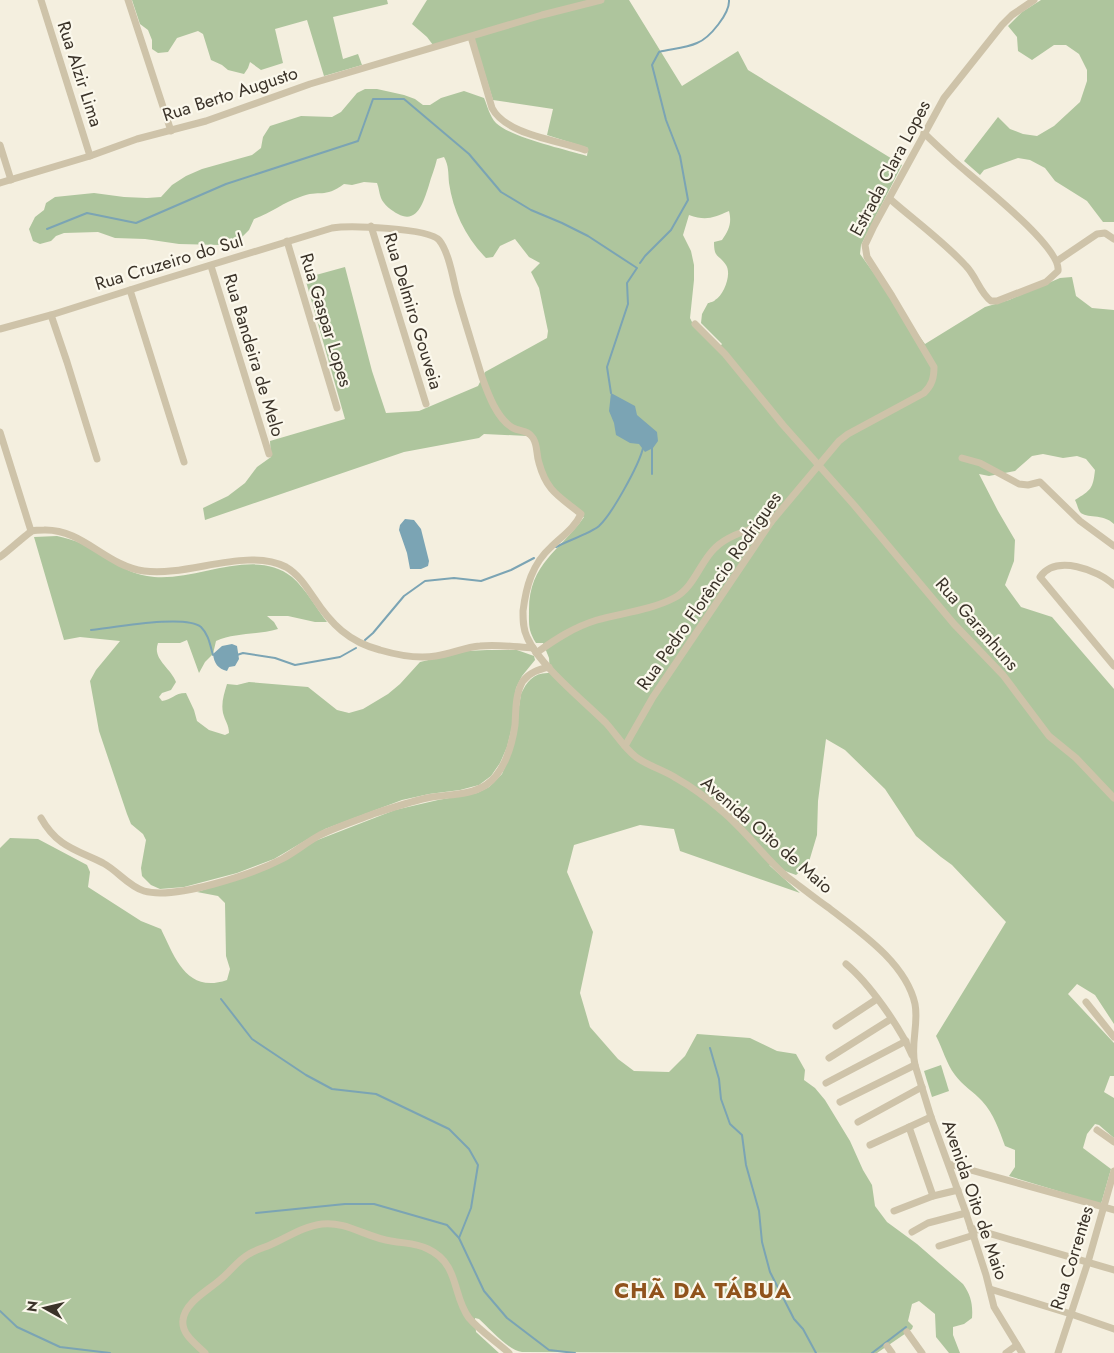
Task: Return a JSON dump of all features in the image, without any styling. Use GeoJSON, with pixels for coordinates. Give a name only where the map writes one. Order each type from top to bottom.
{"type":"FeatureCollection","features":[{"type":"Feature","properties":{"kind":"street","name":"Rua Alzir Lima"},"geometry":{"type":"LineString","coordinates":[[41,0],[90,156]]}},
{"type":"Feature","properties":{"kind":"street"},"geometry":{"type":"LineString","coordinates":[[128,0],[171,131]]}},
{"type":"Feature","properties":{"kind":"street","name":"Rua Berto Augusto"},"geometry":{"type":"LineString","coordinates":[[0,183],[90,156],[137,139],[206,121],[310,84],[601,0]]}},
{"type":"Feature","properties":{"kind":"street","name":"Estrada Clara Lopes"},"geometry":{"type":"LineString","coordinates":[[934,367],[865,252],[865,245],[944,98],[981,50],[1012,15],[1034,0]]}},
{"type":"Feature","properties":{"kind":"street"},"geometry":{"type":"LineString","coordinates":[[471,37],[492,108],[498,118],[507,124],[532,134],[585,150]]}},
{"type":"Feature","properties":{"kind":"street"},"geometry":{"type":"LineString","coordinates":[[890,199],[968,268],[984,294],[991,301],[997,301],[1046,282],[1059,269],[1057,261],[1048,248],[1009,208],[924,133]]}},
{"type":"Feature","properties":{"kind":"street"},"geometry":{"type":"LineString","coordinates":[[0,146],[11,180]]}},
{"type":"Feature","properties":{"kind":"street","name":"Rua Cruzeiro do Sul"},"geometry":{"type":"LineString","coordinates":[[0,329],[211,266],[322,230],[347,226],[371,226],[434,237],[441,243],[450,266],[482,377],[496,409],[506,423],[530,433],[536,442],[538,462],[549,487],[556,495],[581,514],[571,530],[540,558],[529,579],[523,621],[526,634],[535,651]]}},
{"type":"Feature","properties":{"kind":"street","name":"Rua Delmiro Gouveia"},"geometry":{"type":"LineString","coordinates":[[371,226],[426,404]]}},
{"type":"Feature","properties":{"kind":"street"},"geometry":{"type":"LineString","coordinates":[[1057,261],[1097,234],[1104,233],[1114,239]]}},
{"type":"Feature","properties":{"kind":"street","name":"Rua Gaspar Lopes"},"geometry":{"type":"LineString","coordinates":[[287,241],[337,408]]}},
{"type":"Feature","properties":{"kind":"street","name":"Rua Bandeira de Melo"},"geometry":{"type":"LineString","coordinates":[[211,266],[269,454]]}},
{"type":"Feature","properties":{"kind":"street"},"geometry":{"type":"LineString","coordinates":[[130,290],[184,462]]}},
{"type":"Feature","properties":{"kind":"street"},"geometry":{"type":"LineString","coordinates":[[51,315],[97,460]]}},
{"type":"Feature","properties":{"kind":"street","name":"Rua Garanhuns"},"geometry":{"type":"LineString","coordinates":[[695,324],[726,354],[756,393],[854,505],[954,624],[1003,675],[1048,736],[1076,758],[1114,798]]}},
{"type":"Feature","properties":{"kind":"street","name":"Rua Pedro Florêncio Rodrigues"},"geometry":{"type":"LineString","coordinates":[[625,746],[653,697],[771,522],[839,441],[848,434],[926,391],[933,381],[934,367]]}},
{"type":"Feature","properties":{"kind":"street"},"geometry":{"type":"LineString","coordinates":[[0,432],[31,531]]}},
{"type":"Feature","properties":{"kind":"street"},"geometry":{"type":"LineString","coordinates":[[962,458],[980,463],[1020,484],[1028,485],[1040,482],[1080,521],[1114,546]]}},
{"type":"Feature","properties":{"kind":"street"},"geometry":{"type":"LineString","coordinates":[[0,557],[31,531],[54,530],[70,534],[123,566],[143,572],[169,573],[215,564],[253,560],[283,566],[305,584],[328,618],[344,634],[361,644],[382,651],[430,657],[483,646],[535,651],[571,630],[597,620],[674,598],[686,589],[717,546],[771,522]]}},
{"type":"Feature","properties":{"kind":"street"},"geometry":{"type":"LineString","coordinates":[[1114,585],[1098,575],[1062,565],[1054,566],[1045,571],[1040,578],[1057,595],[1087,635],[1114,666]]}},
{"type":"Feature","properties":{"kind":"street","name":"Avenida Oito de Maio"},"geometry":{"type":"LineString","coordinates":[[535,651],[637,758],[676,777],[720,809],[735,822],[775,866],[855,927],[882,951],[901,974],[908,985],[915,1004],[916,1025],[913,1057],[931,1117],[966,1213],[997,1313],[1022,1353]]}},
{"type":"Feature","properties":{"kind":"street"},"geometry":{"type":"LineString","coordinates":[[41,818],[46,827],[61,843],[104,864],[141,890],[165,893],[214,884],[272,864],[318,836],[382,811],[427,798],[465,792],[485,785],[495,776],[507,756],[514,727],[518,692],[522,682],[532,673],[549,667]]}},
{"type":"Feature","properties":{"kind":"street"},"geometry":{"type":"LineString","coordinates":[[846,964],[861,978],[877,999],[906,1041],[913,1057]]}},
{"type":"Feature","properties":{"kind":"street"},"geometry":{"type":"LineString","coordinates":[[836,1026],[877,999]]}},
{"type":"Feature","properties":{"kind":"street"},"geometry":{"type":"LineString","coordinates":[[1086,1002],[1114,1037]]}},
{"type":"Feature","properties":{"kind":"street"},"geometry":{"type":"LineString","coordinates":[[829,1058],[891,1019]]}},
{"type":"Feature","properties":{"kind":"street"},"geometry":{"type":"LineString","coordinates":[[826,1083],[906,1041]]}},
{"type":"Feature","properties":{"kind":"street"},"geometry":{"type":"LineString","coordinates":[[840,1102],[915,1065]]}},
{"type":"Feature","properties":{"kind":"street"},"geometry":{"type":"LineString","coordinates":[[858,1122],[922,1087]]}},
{"type":"Feature","properties":{"kind":"street"},"geometry":{"type":"LineString","coordinates":[[870,1145],[931,1117]]}},
{"type":"Feature","properties":{"kind":"street"},"geometry":{"type":"LineString","coordinates":[[908,1127],[933,1196]]}},
{"type":"Feature","properties":{"kind":"street"},"geometry":{"type":"LineString","coordinates":[[1097,1130],[1114,1142]]}},
{"type":"Feature","properties":{"kind":"street"},"geometry":{"type":"LineString","coordinates":[[949,1164],[1114,1210]]}},
{"type":"Feature","properties":{"kind":"street","name":"Rua Correntes"},"geometry":{"type":"LineString","coordinates":[[1058,1353],[1088,1262],[1114,1171]]}},
{"type":"Feature","properties":{"kind":"street"},"geometry":{"type":"LineString","coordinates":[[894,1211],[933,1196],[958,1190]]}},
{"type":"Feature","properties":{"kind":"street"},"geometry":{"type":"LineString","coordinates":[[912,1232],[928,1223],[966,1213]]}},
{"type":"Feature","properties":{"kind":"street"},"geometry":{"type":"LineString","coordinates":[[205,1353],[185,1333],[184,1315],[190,1306],[251,1252],[308,1228],[330,1223],[391,1241],[420,1245],[440,1256],[452,1274],[461,1301],[470,1319],[509,1353]]}},
{"type":"Feature","properties":{"kind":"street"},"geometry":{"type":"LineString","coordinates":[[939,1246],[972,1232],[1114,1270]]}},
{"type":"Feature","properties":{"kind":"street"},"geometry":{"type":"LineString","coordinates":[[990,1289],[1114,1329]]}},
{"type":"Feature","properties":{"kind":"street"},"geometry":{"type":"LineString","coordinates":[[907,1332],[922,1353]]}},
{"type":"Feature","properties":{"kind":"street"},"geometry":{"type":"LineString","coordinates":[[1006,1353],[1017,1345]]}},
{"type":"Feature","properties":{"kind":"street"},"geometry":{"type":"LineString","coordinates":[[887,1346],[892,1353]]}},
{"type":"Feature","properties":{"kind":"green space"},"geometry":{"type":"Polygon","coordinates":[[[132,0],[387,0],[388,4],[333,17],[343,59],[358,54],[362,65],[324,76],[307,20],[275,29],[283,63],[261,70],[250,62],[244,74],[228,70],[211,60],[203,34],[198,31],[177,38],[168,52],[158,53],[152,49],[152,40],[148,30],[140,24],[132,0]]]}},
{"type":"Feature","properties":{"kind":"green space"},"geometry":{"type":"Polygon","coordinates":[[[427,0],[629,0],[682,86],[738,51],[748,70],[902,165],[861,245],[860,254],[925,344],[985,307],[1009,300],[1060,278],[1072,277],[1076,296],[1092,308],[1114,310],[1114,524],[1105,518],[1086,515],[1080,512],[1075,500],[1085,494],[1092,485],[1095,470],[1086,459],[1077,456],[1063,458],[1043,454],[1032,456],[1015,471],[989,476],[979,474],[1015,540],[1014,561],[1005,585],[1021,607],[1052,617],[1114,689],[1114,1024],[1095,995],[1077,984],[1068,994],[1114,1043],[1114,1076],[1110,1076],[1104,1092],[1114,1098],[1114,1138],[1099,1125],[1095,1124],[1087,1134],[1083,1148],[1111,1169],[1101,1204],[1009,1176],[1015,1167],[1015,1150],[1005,1146],[990,1111],[955,1075],[936,1036],[1006,922],[952,865],[916,836],[885,789],[845,750],[826,739],[818,801],[817,835],[808,865],[796,875],[769,865],[800,893],[680,851],[674,829],[640,825],[574,845],[567,872],[593,932],[580,993],[590,1027],[618,1059],[634,1071],[669,1072],[685,1056],[697,1034],[750,1038],[777,1051],[796,1054],[805,1070],[804,1080],[815,1088],[825,1100],[850,1141],[872,1185],[875,1206],[887,1222],[917,1244],[966,1288],[971,1300],[972,1318],[964,1324],[953,1327],[953,1335],[960,1353],[949,1353],[936,1337],[935,1314],[919,1301],[912,1304],[908,1321],[913,1326],[912,1329],[877,1353],[522,1352],[511,1348],[479,1319],[475,1318],[476,1332],[499,1353],[0,1353],[0,848],[10,838],[38,839],[87,865],[90,872],[88,887],[141,921],[161,929],[177,962],[192,978],[202,982],[213,983],[227,980],[230,969],[226,956],[225,903],[218,896],[197,892],[253,874],[315,841],[395,810],[477,793],[489,787],[502,774],[512,750],[523,689],[535,676],[550,673],[549,658],[543,643],[536,643],[530,631],[530,594],[540,569],[584,517],[576,514],[547,487],[533,441],[527,436],[484,434],[479,438],[404,452],[205,520],[203,508],[228,496],[245,483],[257,467],[271,457],[270,441],[345,419],[305,278],[345,267],[372,371],[386,413],[419,411],[478,386],[485,372],[547,338],[548,331],[539,288],[531,272],[540,263],[529,257],[515,239],[500,246],[493,257],[486,258],[472,242],[461,224],[451,193],[448,167],[444,157],[437,159],[422,204],[415,214],[411,216],[405,217],[398,214],[386,205],[381,198],[377,183],[364,182],[352,185],[344,184],[327,193],[312,194],[294,199],[254,219],[249,230],[240,239],[220,245],[179,244],[145,239],[115,238],[98,232],[64,233],[56,236],[51,241],[40,244],[33,241],[29,229],[35,217],[44,210],[46,203],[55,197],[94,193],[124,197],[161,197],[172,185],[186,176],[202,169],[252,155],[261,148],[263,137],[270,126],[301,116],[332,117],[341,112],[357,93],[365,89],[377,89],[404,95],[415,99],[423,105],[430,105],[441,98],[464,91],[484,98],[490,114],[496,123],[514,134],[587,156],[588,148],[547,135],[553,109],[493,100],[474,39],[433,45],[412,24],[427,0]],[[729,211],[709,218],[689,215],[683,235],[691,251],[694,265],[690,318],[695,328],[717,350],[722,344],[701,323],[702,314],[708,303],[714,301],[721,294],[728,279],[728,269],[716,254],[714,242],[722,240],[728,230],[729,211]]]}},
{"type":"Feature","properties":{"kind":"green space"},"geometry":{"type":"Polygon","coordinates":[[[1041,0],[1114,0],[1114,222],[1103,222],[1087,201],[1055,181],[1045,168],[1030,160],[1018,158],[984,170],[980,175],[964,161],[998,117],[1010,129],[1023,134],[1037,136],[1054,126],[1080,102],[1087,81],[1087,70],[1079,54],[1066,45],[1054,45],[1032,60],[1018,51],[1017,37],[1008,26],[1022,12],[1041,0]]]}},
{"type":"Feature","properties":{"kind":"green space"},"geometry":{"type":"Polygon","coordinates":[[[57,536],[91,548],[121,567],[137,574],[165,577],[241,565],[259,565],[276,568],[292,577],[302,587],[327,622],[315,622],[288,616],[267,616],[278,629],[231,636],[216,641],[213,654],[205,662],[199,673],[187,640],[180,643],[158,643],[157,654],[176,682],[171,690],[162,693],[159,697],[162,701],[186,693],[197,721],[209,730],[225,735],[229,733],[222,709],[227,684],[237,685],[249,682],[308,687],[337,710],[349,713],[363,709],[388,694],[420,662],[467,651],[517,650],[534,656],[535,660],[522,676],[516,688],[512,727],[507,747],[500,763],[491,776],[479,785],[402,800],[325,829],[274,859],[237,873],[184,887],[160,889],[151,885],[142,876],[141,868],[146,840],[143,834],[131,824],[127,814],[99,731],[90,681],[96,670],[120,641],[80,637],[64,640],[34,537],[57,536]]]}},
{"type":"Feature","properties":{"kind":"green space"},"geometry":{"type":"Polygon","coordinates":[[[941,1065],[949,1091],[932,1097],[924,1071],[941,1065]]]}},
{"type":"Feature","properties":{"kind":"water"},"geometry":{"type":"Polygon","coordinates":[[[611,393],[635,406],[637,415],[657,432],[658,441],[653,448],[645,452],[639,444],[630,443],[616,435],[609,411],[611,393]]]}},
{"type":"Feature","properties":{"kind":"water"},"geometry":{"type":"Polygon","coordinates":[[[405,519],[414,520],[421,529],[429,561],[428,566],[421,569],[410,569],[399,530],[400,525],[405,519]]]}},
{"type":"Feature","properties":{"kind":"water"},"geometry":{"type":"Polygon","coordinates":[[[232,644],[237,646],[239,659],[235,666],[229,667],[227,671],[217,665],[213,654],[222,646],[232,644]]]}},
{"type":"Feature","properties":{"kind":"waterway"},"geometry":{"type":"LineString","coordinates":[[640,263],[671,230],[688,200],[680,156],[666,120],[652,65],[659,52],[693,45],[708,36],[723,18],[729,0]]}},
{"type":"Feature","properties":{"kind":"waterway"},"geometry":{"type":"LineString","coordinates":[[47,229],[87,213],[136,223],[226,184],[358,141],[373,99],[404,99],[469,154],[501,192],[531,210],[588,236],[637,268],[627,283],[628,304],[607,367],[611,393]]}},
{"type":"Feature","properties":{"kind":"waterway"},"geometry":{"type":"LineString","coordinates":[[652,447],[652,474]]}},
{"type":"Feature","properties":{"kind":"waterway"},"geometry":{"type":"LineString","coordinates":[[556,547],[599,526],[618,501],[631,477],[643,448]]}},
{"type":"Feature","properties":{"kind":"waterway"},"geometry":{"type":"LineString","coordinates":[[365,640],[404,596],[425,581],[454,578],[481,581],[511,570],[534,558]]}},
{"type":"Feature","properties":{"kind":"waterway"},"geometry":{"type":"LineString","coordinates":[[91,630],[165,622],[193,623],[201,627],[206,633],[213,655]]}},
{"type":"Feature","properties":{"kind":"waterway"},"geometry":{"type":"LineString","coordinates":[[237,655],[243,653],[275,658],[295,665],[340,657],[356,648]]}},
{"type":"Feature","properties":{"kind":"waterway"},"geometry":{"type":"LineString","coordinates":[[221,999],[252,1039],[306,1075],[332,1089],[376,1094],[449,1129],[469,1149],[478,1165],[471,1208],[459,1238]]}},
{"type":"Feature","properties":{"kind":"waterway"},"geometry":{"type":"LineString","coordinates":[[710,1048],[719,1079],[721,1099],[730,1124],[742,1135],[746,1165],[759,1211],[762,1242],[770,1272],[794,1319],[803,1329],[816,1353]]}},
{"type":"Feature","properties":{"kind":"waterway"},"geometry":{"type":"LineString","coordinates":[[256,1213],[345,1204],[374,1204],[447,1225],[459,1238],[484,1291],[507,1318],[549,1350],[575,1353]]}},
{"type":"Feature","properties":{"kind":"waterway"},"geometry":{"type":"LineString","coordinates":[[0,1311],[17,1327],[60,1347],[110,1353]]}},
{"type":"Feature","properties":{"kind":"waterway"},"geometry":{"type":"LineString","coordinates":[[872,1353],[906,1327]]}},
{"type":"Feature","properties":{"kind":"district","name":"CHÃ DA TÁBUA"},"geometry":{"type":"Point","coordinates":[703,1290]}}]}
